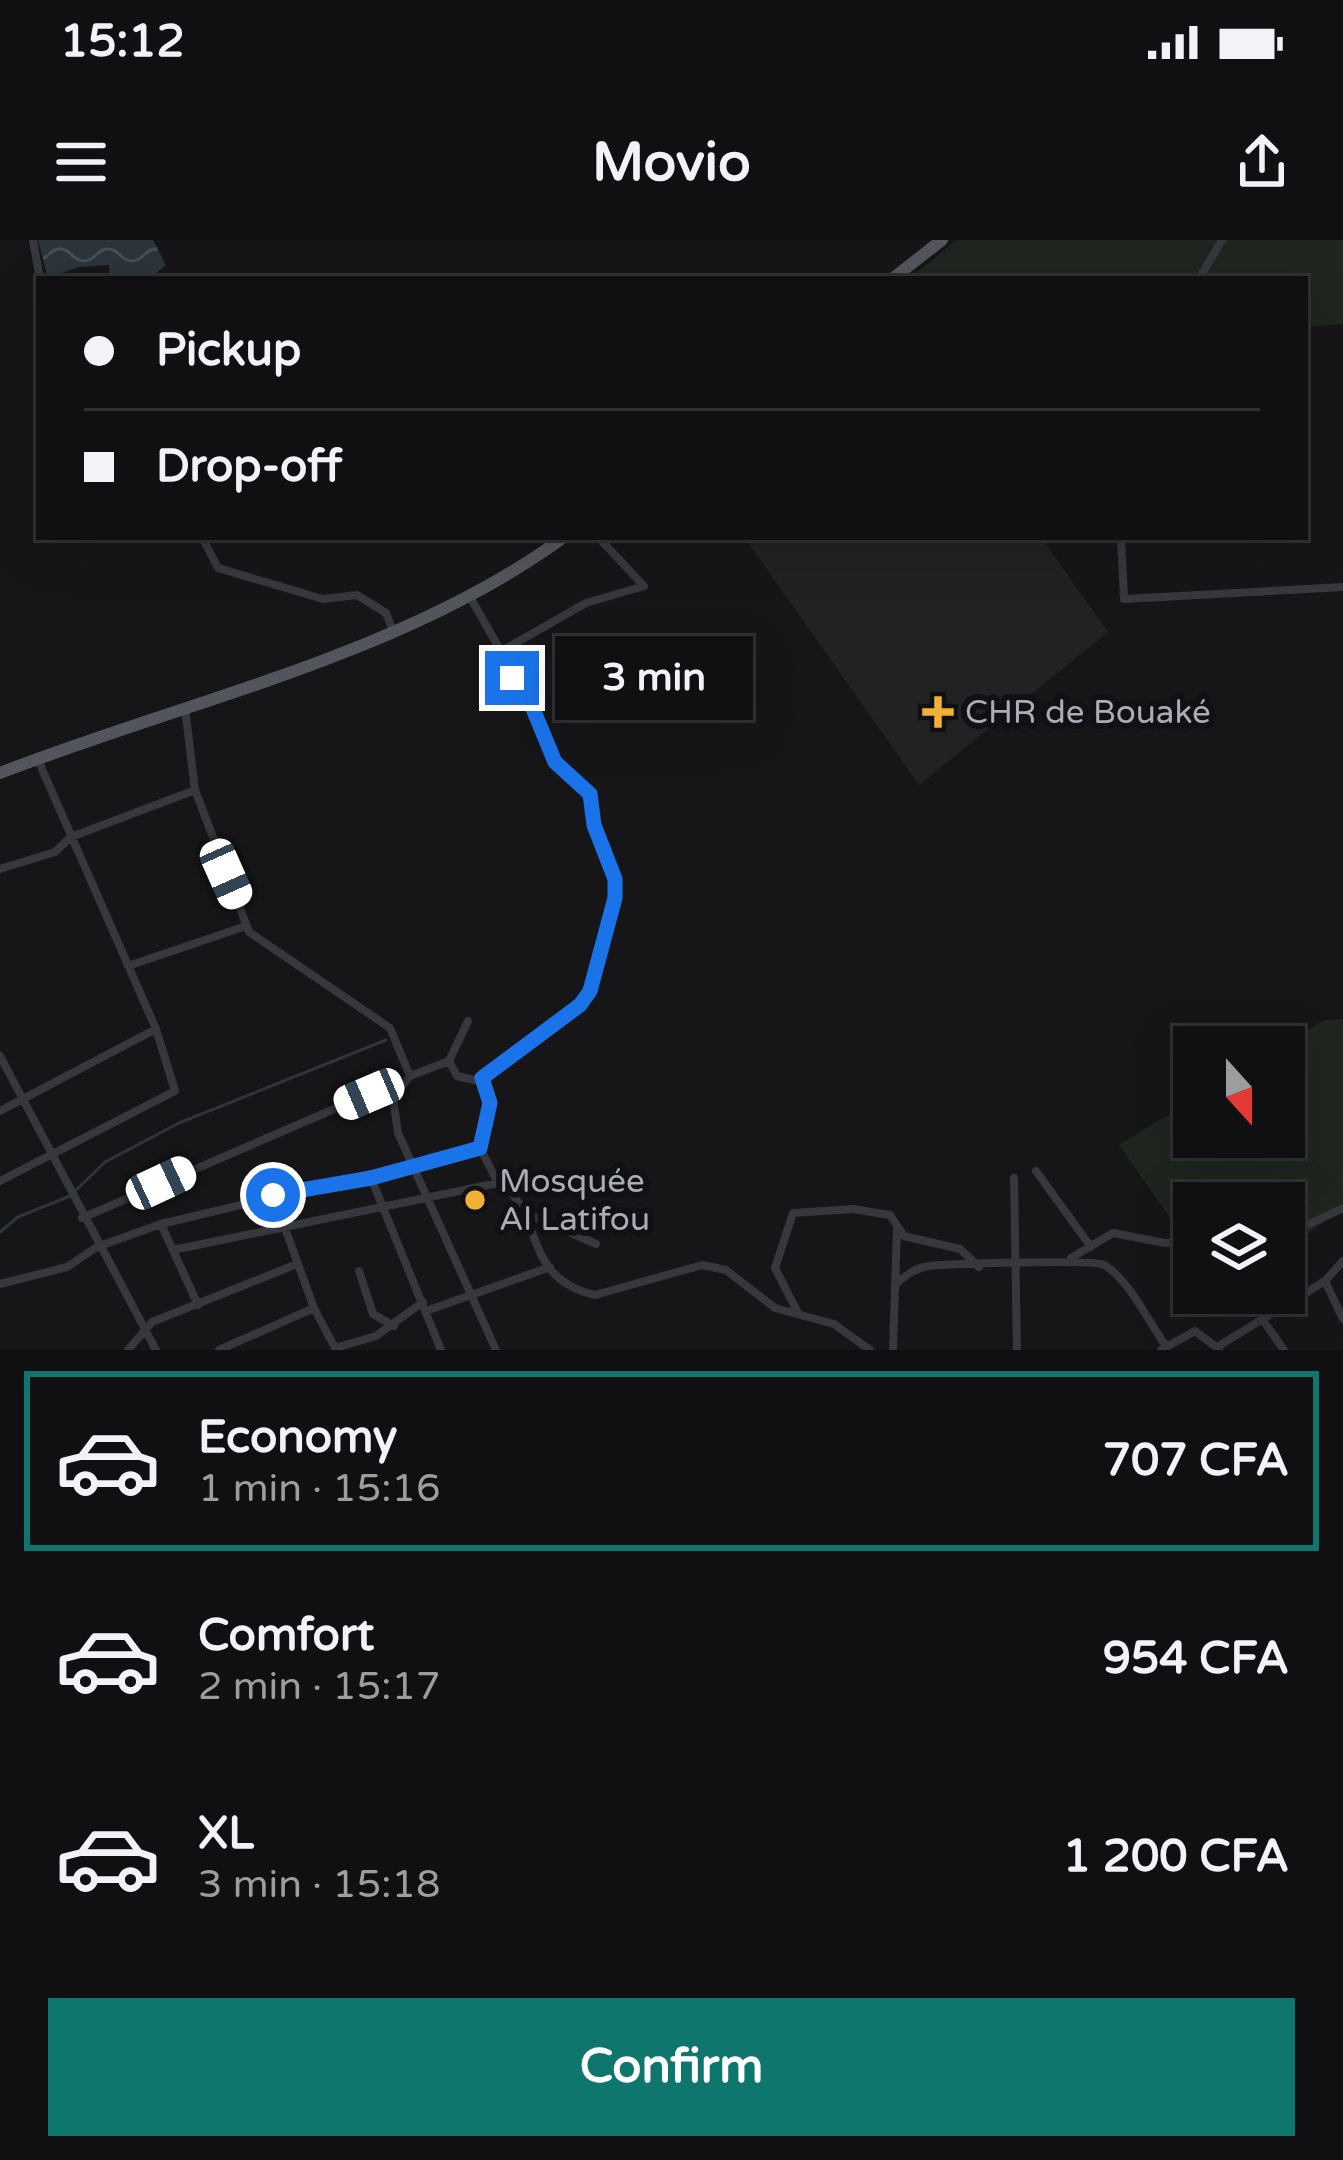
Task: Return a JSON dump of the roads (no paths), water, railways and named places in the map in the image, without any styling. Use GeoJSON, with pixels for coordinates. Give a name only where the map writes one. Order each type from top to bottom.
{"type":"FeatureCollection","features":[{"type":"Feature","properties":{"kind":"main road"},"geometry":{"type":"LineString","coordinates":[[896,276],[942,240]]}},
{"type":"Feature","properties":{"kind":"main road"},"geometry":{"type":"LineString","coordinates":[[0,772],[393,633],[470,597],[559,540]]}},
{"type":"Feature","properties":{"kind":"street"},"geometry":{"type":"LineString","coordinates":[[33,240],[39,276]]}},
{"type":"Feature","properties":{"kind":"street"},"geometry":{"type":"LineString","coordinates":[[1201,276],[1222,240]]}},
{"type":"Feature","properties":{"kind":"street"},"geometry":{"type":"LineString","coordinates":[[204,540],[218,568],[323,599],[357,595],[386,613],[393,633]]}},
{"type":"Feature","properties":{"kind":"street"},"geometry":{"type":"LineString","coordinates":[[498,653],[586,603],[644,586],[601,540]]}},
{"type":"Feature","properties":{"kind":"street"},"geometry":{"type":"LineString","coordinates":[[1121,540],[1124,599],[1343,587]]}},
{"type":"Feature","properties":{"kind":"street"},"geometry":{"type":"LineString","coordinates":[[470,597],[531,704],[554,759],[590,794],[594,825],[615,879],[615,898],[590,991],[580,1005],[490,1069],[483,1082],[489,1120],[480,1148],[498,1183],[510,1189],[528,1214],[531,1243],[568,1285],[595,1294],[702,1264],[725,1270],[775,1308],[834,1324],[870,1350]]}},
{"type":"Feature","properties":{"kind":"street"},"geometry":{"type":"LineString","coordinates":[[185,707],[195,790],[246,926],[253,937],[390,1028],[410,1076]]}},
{"type":"Feature","properties":{"kind":"street"},"geometry":{"type":"LineString","coordinates":[[0,1181],[174,1093],[156,1029],[38,758]]}},
{"type":"Feature","properties":{"kind":"street"},"geometry":{"type":"LineString","coordinates":[[0,869],[55,852],[71,837],[195,790]]}},
{"type":"Feature","properties":{"kind":"street"},"geometry":{"type":"LineString","coordinates":[[128,966],[246,926]]}},
{"type":"Feature","properties":{"kind":"street"},"geometry":{"type":"LineString","coordinates":[[468,1021],[449,1061],[410,1076],[396,1094],[398,1133],[496,1350]]}},
{"type":"Feature","properties":{"kind":"street"},"geometry":{"type":"LineString","coordinates":[[0,1111],[156,1029]]}},
{"type":"Feature","properties":{"kind":"street"},"geometry":{"type":"LineString","coordinates":[[0,1056],[82,1219],[156,1350]]}},
{"type":"Feature","properties":{"kind":"street"},"geometry":{"type":"LineString","coordinates":[[449,1061],[457,1076],[483,1082]]}},
{"type":"Feature","properties":{"kind":"street"},"geometry":{"type":"LineString","coordinates":[[82,1219],[369,1094],[396,1094]]}},
{"type":"Feature","properties":{"kind":"street"},"geometry":{"type":"LineString","coordinates":[[0,1284],[67,1268],[98,1247],[161,1224],[273,1195],[414,1168],[480,1148]]}},
{"type":"Feature","properties":{"kind":"street"},"geometry":{"type":"LineString","coordinates":[[1036,1171],[1091,1247]]}},
{"type":"Feature","properties":{"kind":"street"},"geometry":{"type":"LineString","coordinates":[[371,1178],[441,1350]]}},
{"type":"Feature","properties":{"kind":"street"},"geometry":{"type":"LineString","coordinates":[[1014,1178],[1018,1350]]}},
{"type":"Feature","properties":{"kind":"street"},"geometry":{"type":"LineString","coordinates":[[173,1250],[498,1183]]}},
{"type":"Feature","properties":{"kind":"street"},"geometry":{"type":"LineString","coordinates":[[273,1195],[333,1349],[394,1326],[424,1306],[473,1297],[550,1267]]}},
{"type":"Feature","properties":{"kind":"street"},"geometry":{"type":"LineString","coordinates":[[1305,1226],[1343,1208]]}},
{"type":"Feature","properties":{"kind":"street"},"geometry":{"type":"LineString","coordinates":[[798,1312],[775,1268],[790,1215],[853,1209],[890,1215],[904,1236],[960,1249],[979,1267]]}},
{"type":"Feature","properties":{"kind":"street"},"geometry":{"type":"LineString","coordinates":[[528,1214],[596,1244]]}},
{"type":"Feature","properties":{"kind":"street"},"geometry":{"type":"LineString","coordinates":[[161,1224],[198,1305]]}},
{"type":"Feature","properties":{"kind":"street"},"geometry":{"type":"LineString","coordinates":[[893,1350],[897,1226]]}},
{"type":"Feature","properties":{"kind":"street"},"geometry":{"type":"LineString","coordinates":[[897,1283],[912,1270],[930,1266],[1017,1266],[1070,1258],[1113,1233],[1173,1242]]}},
{"type":"Feature","properties":{"kind":"street"},"geometry":{"type":"LineString","coordinates":[[1070,1258],[1110,1270],[1169,1347],[1195,1331],[1218,1348],[1325,1281],[1343,1261]]}},
{"type":"Feature","properties":{"kind":"street"},"geometry":{"type":"LineString","coordinates":[[128,1350],[152,1322],[297,1264]]}},
{"type":"Feature","properties":{"kind":"street"},"geometry":{"type":"LineString","coordinates":[[359,1271],[373,1313],[394,1326]]}},
{"type":"Feature","properties":{"kind":"street"},"geometry":{"type":"LineString","coordinates":[[1325,1281],[1341,1312]]}},
{"type":"Feature","properties":{"kind":"street"},"geometry":{"type":"LineString","coordinates":[[219,1350],[314,1309]]}},
{"type":"Feature","properties":{"kind":"street"},"geometry":{"type":"LineString","coordinates":[[1262,1319],[1284,1350]]}},
{"type":"Feature","properties":{"kind":"water"},"geometry":{"type":"Polygon","coordinates":[[[38,240],[153,240],[166,265],[153,276],[109,276],[109,265],[47,276],[38,240]]]}},
{"type":"Feature","properties":{"kind":"waterway"},"geometry":{"type":"LineString","coordinates":[[0,1232],[18,1217],[70,1196],[105,1162],[179,1123],[386,1040]]}},
{"type":"Feature","properties":{"kind":"place","name":"CHR de Bouaké"},"geometry":{"type":"Point","coordinates":[938,712]}},
{"type":"Feature","properties":{"kind":"place","name":"Mosquée Al Latifou"},"geometry":{"type":"Point","coordinates":[475,1200]}}]}
